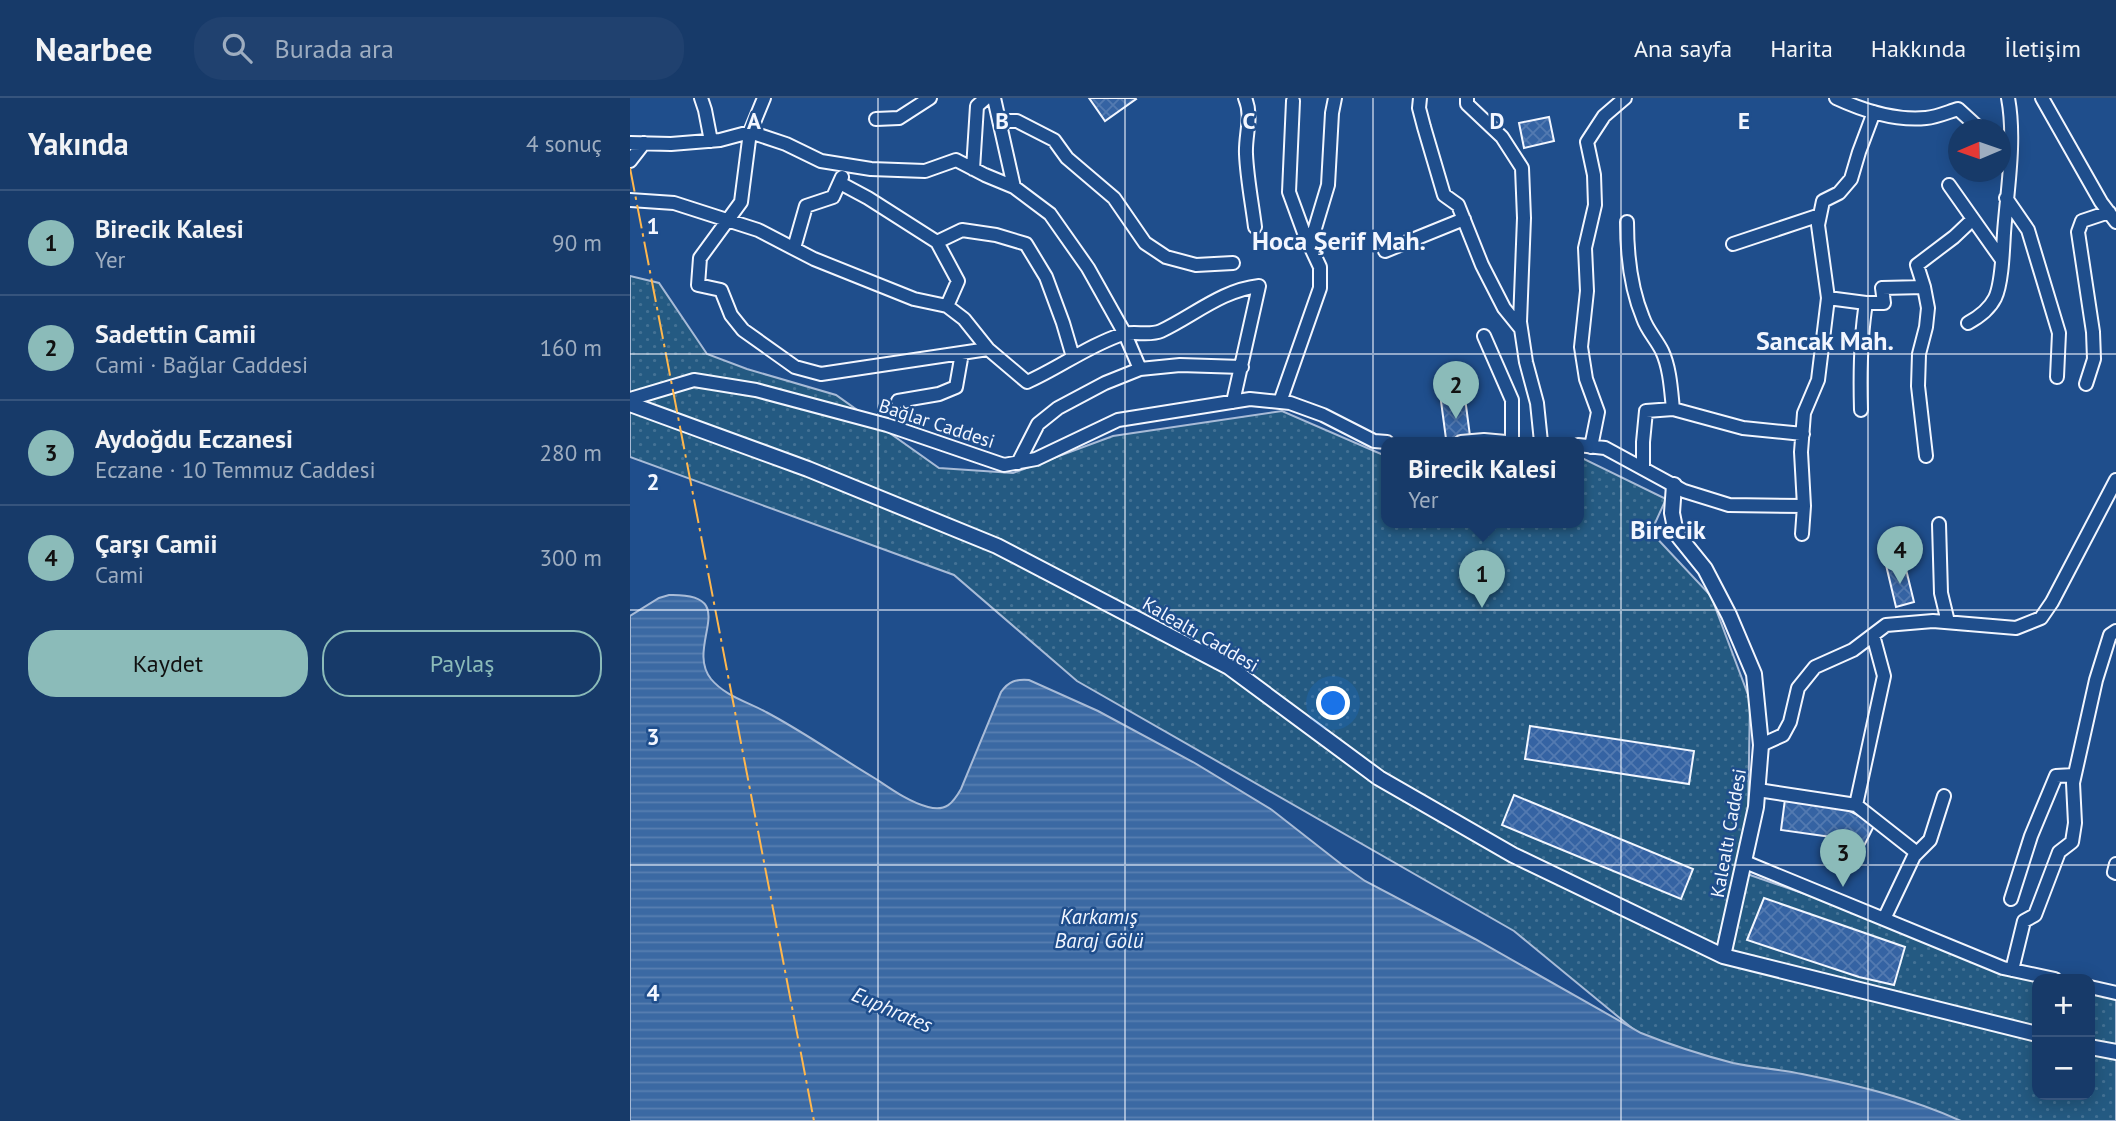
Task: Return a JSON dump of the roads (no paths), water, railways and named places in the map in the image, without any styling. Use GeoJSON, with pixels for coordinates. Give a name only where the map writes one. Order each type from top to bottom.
{"type":"FeatureCollection","features":[{"type":"Feature","properties":{"kind":"street"},"geometry":{"type":"LineString","coordinates":[[701,98],[711,141]]}},
{"type":"Feature","properties":{"kind":"street"},"geometry":{"type":"LineString","coordinates":[[764,98],[750,132],[741,202],[701,258],[698,285],[722,290],[731,315],[743,330],[795,367],[821,374],[988,349]]}},
{"type":"Feature","properties":{"kind":"street"},"geometry":{"type":"LineString","coordinates":[[876,119],[899,118],[930,98]]}},
{"type":"Feature","properties":{"kind":"street"},"geometry":{"type":"LineString","coordinates":[[1245,98],[1248,104],[1246,153],[1255,227]]}},
{"type":"Feature","properties":{"kind":"street"},"geometry":{"type":"LineString","coordinates":[[1310,245],[1328,184],[1335,98]]}},
{"type":"Feature","properties":{"kind":"street"},"geometry":{"type":"LineString","coordinates":[[1420,98],[1423,127],[1444,195],[1458,205],[1482,265],[1504,308],[1521,329]]}},
{"type":"Feature","properties":{"kind":"street"},"geometry":{"type":"LineString","coordinates":[[1467,98],[1467,104],[1502,136],[1522,168],[1524,218],[1521,329],[1537,403],[1540,437]]}},
{"type":"Feature","properties":{"kind":"street"},"geometry":{"type":"LineString","coordinates":[[1625,98],[1604,117],[1587,142],[1594,175],[1595,205],[1585,248],[1587,291],[1581,347],[1586,379],[1598,412],[1585,446],[1605,448],[1684,491],[1730,505],[1804,506]]}},
{"type":"Feature","properties":{"kind":"street"},"geometry":{"type":"LineString","coordinates":[[1836,98],[1900,119],[1929,118],[1958,109],[1969,119]]}},
{"type":"Feature","properties":{"kind":"street"},"geometry":{"type":"LineString","coordinates":[[2008,98],[2010,119]]}},
{"type":"Feature","properties":{"kind":"street"},"geometry":{"type":"LineString","coordinates":[[2042,98],[2113,217],[2082,221],[2078,232],[2093,332],[2094,359],[2086,384]]}},
{"type":"Feature","properties":{"kind":"street"},"geometry":{"type":"LineString","coordinates":[[973,169],[977,106],[985,99],[999,121],[1014,187]]}},
{"type":"Feature","properties":{"kind":"street"},"geometry":{"type":"LineString","coordinates":[[1280,402],[1320,289],[1320,267],[1289,192],[1293,101]]}},
{"type":"Feature","properties":{"kind":"street"},"geometry":{"type":"LineString","coordinates":[[1802,534],[1804,506],[1801,452],[1804,413],[1818,380],[1828,298],[1818,225],[1823,201],[1839,193],[1852,179],[1874,112]]}},
{"type":"Feature","properties":{"kind":"street"},"geometry":{"type":"LineString","coordinates":[[999,121],[1017,121],[1054,140],[1068,158],[1114,198],[1145,243],[1166,257],[1196,265],[1233,262]]}},
{"type":"Feature","properties":{"kind":"street"},"geometry":{"type":"LineString","coordinates":[[630,161],[637,143],[711,141],[750,132],[786,144],[821,161],[871,169],[925,171],[956,160],[1014,187],[1049,214],[1088,268],[1125,334],[1140,369]]}},
{"type":"Feature","properties":{"kind":"street"},"geometry":{"type":"LineString","coordinates":[[794,248],[806,206],[832,197],[840,183],[844,165]]}},
{"type":"Feature","properties":{"kind":"street"},"geometry":{"type":"LineString","coordinates":[[1968,323],[1983,315],[1996,297],[2002,260],[2006,182]]}},
{"type":"Feature","properties":{"kind":"street"},"geometry":{"type":"LineString","coordinates":[[840,183],[937,242],[958,281],[947,306]]}},
{"type":"Feature","properties":{"kind":"street"},"geometry":{"type":"LineString","coordinates":[[1949,185],[2002,260]]}},
{"type":"Feature","properties":{"kind":"street"},"geometry":{"type":"LineString","coordinates":[[2007,198],[2028,230],[2059,333],[2057,377]]}},
{"type":"Feature","properties":{"kind":"street"},"geometry":{"type":"LineString","coordinates":[[630,200],[674,203],[758,230],[814,259],[914,299],[947,306],[964,319],[988,349],[1027,382],[1052,371],[1073,357],[1125,334],[1158,332],[1208,304],[1248,287],[1259,286],[1233,402]]}},
{"type":"Feature","properties":{"kind":"street"},"geometry":{"type":"LineString","coordinates":[[1733,244],[1820,215]]}},
{"type":"Feature","properties":{"kind":"street"},"geometry":{"type":"LineString","coordinates":[[1385,251],[1464,219]]}},
{"type":"Feature","properties":{"kind":"street"},"geometry":{"type":"LineString","coordinates":[[1926,456],[1918,386],[1919,354],[1928,308],[1917,265],[1973,219]]}},
{"type":"Feature","properties":{"kind":"street"},"geometry":{"type":"LineString","coordinates":[[1627,222],[1627,249],[1633,289],[1643,320],[1662,352],[1673,409]]}},
{"type":"Feature","properties":{"kind":"street"},"geometry":{"type":"LineString","coordinates":[[937,242],[962,230],[996,235],[1026,244],[1046,277],[1073,357]]}},
{"type":"Feature","properties":{"kind":"street"},"geometry":{"type":"LineString","coordinates":[[1828,298],[1884,303],[1882,288],[1924,287]]}},
{"type":"Feature","properties":{"kind":"street"},"geometry":{"type":"LineString","coordinates":[[1861,410],[1861,330],[1866,303]]}},
{"type":"Feature","properties":{"kind":"street"},"geometry":{"type":"LineString","coordinates":[[1484,335],[1512,400],[1512,437]]}},
{"type":"Feature","properties":{"kind":"street"},"geometry":{"type":"LineString","coordinates":[[898,401],[939,394],[956,387],[962,353]]}},
{"type":"Feature","properties":{"kind":"street"},"geometry":{"type":"LineString","coordinates":[[1018,463],[1038,424],[1058,408],[1105,383],[1140,369],[1180,365],[1242,367]]}},
{"type":"Feature","properties":{"kind":"street","name":"Bağlar Caddesi"},"geometry":{"type":"LineString","coordinates":[[630,402],[694,380],[756,390],[887,425],[1004,465],[1036,459],[1118,420],[1250,399],[1290,403],[1323,415],[1374,441],[1381,442]]}},
{"type":"Feature","properties":{"kind":"street","name":"Kalealtı Caddesi"},"geometry":{"type":"LineString","coordinates":[[630,402],[808,469],[997,546],[1229,667],[1379,778],[1513,855],[1723,956],[2032,1033]]}},
{"type":"Feature","properties":{"kind":"street"},"geometry":{"type":"LineString","coordinates":[[1643,468],[1646,411],[1673,409],[1743,428],[1803,434]]}},
{"type":"Feature","properties":{"kind":"street"},"geometry":{"type":"LineString","coordinates":[[1761,745],[1783,735],[1790,722],[1798,688],[1815,667],[1853,650],[1886,625],[1933,621],[2016,628],[2041,618],[2116,480]]}},
{"type":"Feature","properties":{"kind":"street","name":"Kalealtı Caddesi"},"geometry":{"type":"LineString","coordinates":[[1674,485],[1672,513],[1676,533],[1706,569],[1754,674],[1761,745],[1758,790],[1745,862],[1723,956]]}},
{"type":"Feature","properties":{"kind":"street"},"geometry":{"type":"LineString","coordinates":[[1939,524],[1941,593],[1948,622]]}},
{"type":"Feature","properties":{"kind":"street"},"geometry":{"type":"LineString","coordinates":[[2012,970],[2024,921],[2035,915],[2059,852],[2072,842],[2075,823],[2074,775],[2096,680],[2110,635],[2116,631]]}},
{"type":"Feature","properties":{"kind":"street"},"geometry":{"type":"LineString","coordinates":[[1856,805],[1884,676],[1873,635]]}},
{"type":"Feature","properties":{"kind":"street"},"geometry":{"type":"LineString","coordinates":[[2011,899],[2031,836],[2056,776],[2074,775]]}},
{"type":"Feature","properties":{"kind":"street"},"geometry":{"type":"LineString","coordinates":[[1758,790],[1856,805],[1917,853]]}},
{"type":"Feature","properties":{"kind":"street"},"geometry":{"type":"LineString","coordinates":[[1884,919],[1917,853],[1930,840],[1944,796]]}},
{"type":"Feature","properties":{"kind":"street"},"geometry":{"type":"LineString","coordinates":[[1745,862],[2012,970],[2032,974]]}},
{"type":"Feature","properties":{"kind":"street"},"geometry":{"type":"LineString","coordinates":[[2116,864],[2116,873]]}},
{"type":"Feature","properties":{"kind":"street"},"geometry":{"type":"LineString","coordinates":[[2095,988],[2116,993]]}},
{"type":"Feature","properties":{"kind":"street"},"geometry":{"type":"LineString","coordinates":[[2095,1048],[2116,1052]]}},
{"type":"Feature","properties":{"kind":"water","name":"Karkamış Baraj Gölü"},"geometry":{"type":"Polygon","coordinates":[[[669,595],[691,597],[703,602],[708,612],[705,666],[717,685],[921,805],[940,808],[952,802],[961,789],[1001,692],[1013,682],[1029,680],[1098,711],[1193,762],[1272,810],[1365,881],[1475,939],[1641,1033],[1733,1063],[1802,1074],[1883,1093],[1923,1105],[1961,1121],[630,1121],[630,616],[669,595]]]}},
{"type":"Feature","properties":{"kind":"place","name":"Sadettin Camii"},"geometry":{"type":"Point","coordinates":[1456,419]}},
{"type":"Feature","properties":{"kind":"place","name":"Çarşı Camii"},"geometry":{"type":"Point","coordinates":[1900,584]}},
{"type":"Feature","properties":{"kind":"place","name":"Birecik Kalesi"},"geometry":{"type":"Point","coordinates":[1482,608]}},
{"type":"Feature","properties":{"kind":"place","name":"Aydoğdu Eczanesi"},"geometry":{"type":"Point","coordinates":[1843,887]}},
{"type":"Feature","properties":{"kind":"district","name":"Hoca Şerif Mah."},"geometry":{"type":"Point","coordinates":[1339,241]}},
{"type":"Feature","properties":{"kind":"district","name":"Sancak Mah."},"geometry":{"type":"Point","coordinates":[1825,341]}},
{"type":"Feature","properties":{"kind":"district","name":"Birecik"},"geometry":{"type":"Point","coordinates":[1668,530]}},
{"type":"Feature","properties":{"kind":"water label","name":"Euphrates"},"geometry":{"type":"Point","coordinates":[892,1010]}}]}
